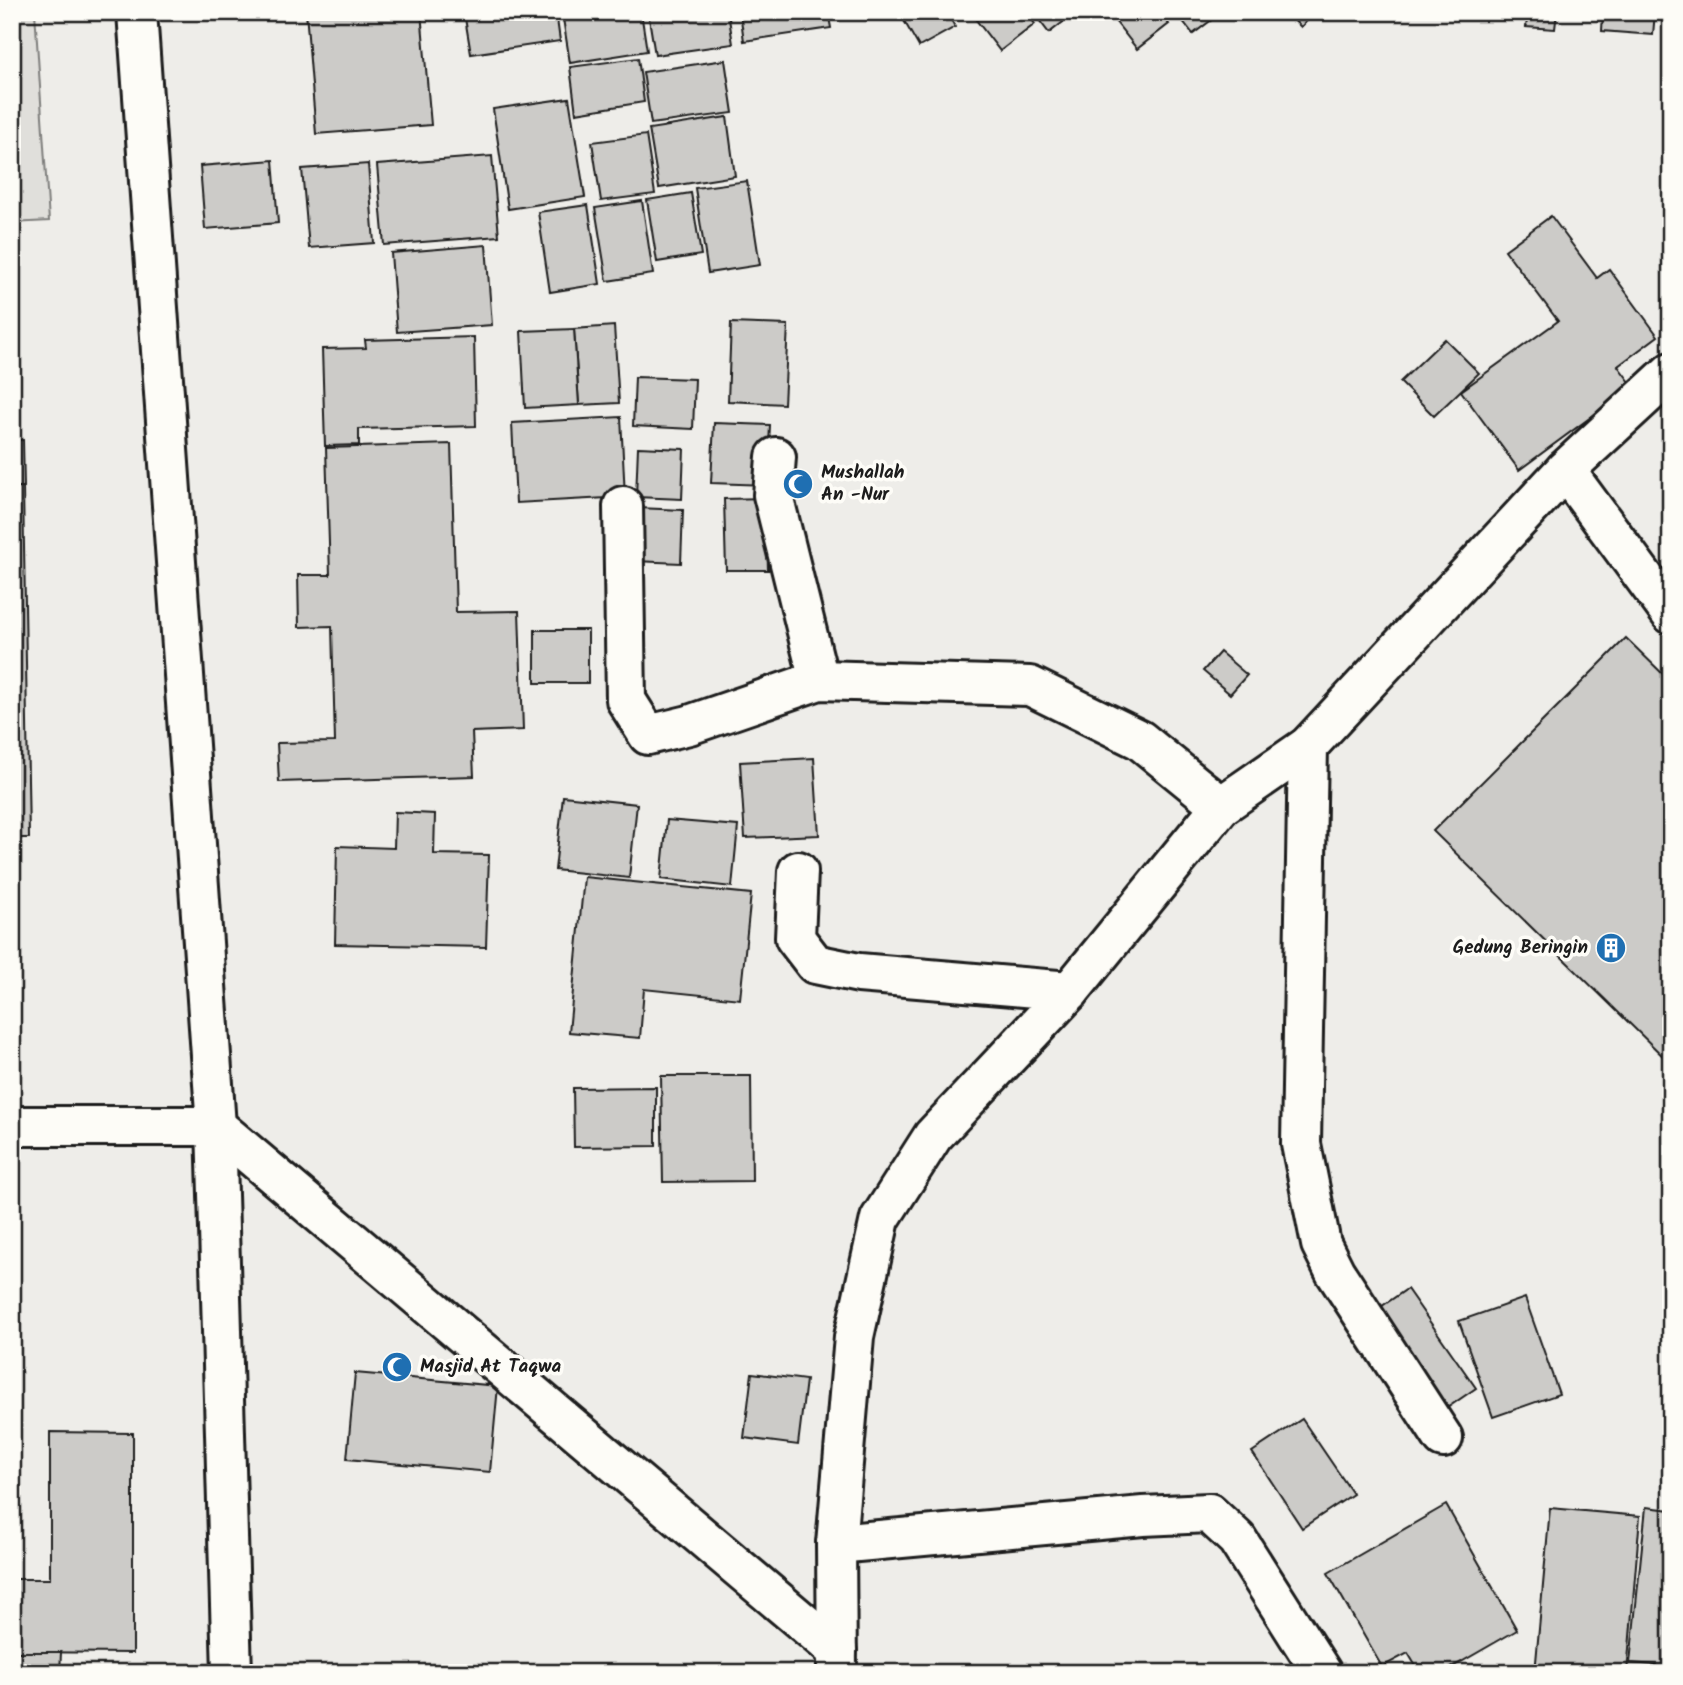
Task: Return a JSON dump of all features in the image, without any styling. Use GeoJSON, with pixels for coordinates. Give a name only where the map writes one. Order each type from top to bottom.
{"type":"FeatureCollection","features":[{"type":"Feature","properties":{"kind":"street"},"geometry":{"type":"LineString","coordinates":[[137,12],[216,1126],[232,1673]]}},
{"type":"Feature","properties":{"kind":"street"},"geometry":{"type":"LineString","coordinates":[[837,1662],[836,1544],[854,1337],[880,1219],[933,1136],[1070,991],[1221,806],[1308,746],[1565,470],[1671,372]]}},
{"type":"Feature","properties":{"kind":"street"},"geometry":{"type":"LineString","coordinates":[[776,457],[773,495],[819,680]]}},
{"type":"Feature","properties":{"kind":"street"},"geometry":{"type":"LineString","coordinates":[[1565,470],[1671,614]]}},
{"type":"Feature","properties":{"kind":"street"},"geometry":{"type":"LineString","coordinates":[[623,506],[626,701],[648,735],[689,725],[819,680],[1030,686],[1140,740],[1221,806]]}},
{"type":"Feature","properties":{"kind":"street"},"geometry":{"type":"LineString","coordinates":[[1308,746],[1301,1144],[1321,1244],[1335,1272],[1443,1438]]}},
{"type":"Feature","properties":{"kind":"street"},"geometry":{"type":"LineString","coordinates":[[797,872],[795,937],[815,964],[859,973],[1070,991]]}},
{"type":"Feature","properties":{"kind":"street"},"geometry":{"type":"LineString","coordinates":[[12,1126],[216,1126],[837,1662]]}},
{"type":"Feature","properties":{"kind":"street"},"geometry":{"type":"LineString","coordinates":[[836,1544],[1143,1516],[1209,1513],[1237,1539],[1322,1673]]}},
{"type":"Feature","properties":{"kind":"shaded area"},"geometry":{"type":"Polygon","coordinates":[[[12,12],[1671,12],[1671,1673],[12,1673],[12,12]]]}},
{"type":"Feature","properties":{"kind":"shaded area"},"geometry":{"type":"Polygon","coordinates":[[[12,12],[35,12],[49,221],[12,223],[12,12]]]}},
{"type":"Feature","properties":{"kind":"building"},"geometry":{"type":"Polygon","coordinates":[[[306,12],[421,12],[431,125],[316,134],[306,12]]]}},
{"type":"Feature","properties":{"kind":"building"},"geometry":{"type":"Polygon","coordinates":[[[464,12],[556,12],[560,41],[471,54],[464,12]]]}},
{"type":"Feature","properties":{"kind":"building"},"geometry":{"type":"Polygon","coordinates":[[[562,12],[641,12],[647,51],[570,63],[562,12]]]}},
{"type":"Feature","properties":{"kind":"building"},"geometry":{"type":"Polygon","coordinates":[[[648,12],[728,12],[733,44],[655,55],[648,12]]]}},
{"type":"Feature","properties":{"kind":"building"},"geometry":{"type":"Polygon","coordinates":[[[740,12],[828,12],[831,28],[744,41],[740,12]]]}},
{"type":"Feature","properties":{"kind":"building"},"geometry":{"type":"Polygon","coordinates":[[[899,12],[947,12],[955,27],[919,47],[899,12]]]}},
{"type":"Feature","properties":{"kind":"building"},"geometry":{"type":"Polygon","coordinates":[[[970,12],[1026,12],[1035,24],[1000,51],[970,12]]]}},
{"type":"Feature","properties":{"kind":"building"},"geometry":{"type":"Polygon","coordinates":[[[1033,12],[1076,12],[1049,33],[1033,12]]]}},
{"type":"Feature","properties":{"kind":"building"},"geometry":{"type":"Polygon","coordinates":[[[1108,12],[1159,12],[1169,24],[1137,49],[1108,12]]]}},
{"type":"Feature","properties":{"kind":"building"},"geometry":{"type":"Polygon","coordinates":[[[1176,12],[1222,12],[1193,34],[1176,12]]]}},
{"type":"Feature","properties":{"kind":"building"},"geometry":{"type":"Polygon","coordinates":[[[1285,12],[1315,12],[1301,27],[1285,12]]]}},
{"type":"Feature","properties":{"kind":"building"},"geometry":{"type":"Polygon","coordinates":[[[1528,12],[1557,12],[1555,29],[1526,27],[1528,12]]]}},
{"type":"Feature","properties":{"kind":"building"},"geometry":{"type":"Polygon","coordinates":[[[1603,12],[1655,12],[1653,35],[1602,31],[1603,12]]]}},
{"type":"Feature","properties":{"kind":"building"},"geometry":{"type":"Polygon","coordinates":[[[638,58],[644,102],[576,113],[570,67],[638,58]]]}},
{"type":"Feature","properties":{"kind":"building"},"geometry":{"type":"Polygon","coordinates":[[[725,60],[733,113],[651,124],[643,72],[725,60]]]}},
{"type":"Feature","properties":{"kind":"building"},"geometry":{"type":"Polygon","coordinates":[[[569,98],[585,197],[508,209],[493,109],[569,98]]]}},
{"type":"Feature","properties":{"kind":"building"},"geometry":{"type":"Polygon","coordinates":[[[727,117],[735,176],[659,188],[649,129],[727,117]]]}},
{"type":"Feature","properties":{"kind":"building"},"geometry":{"type":"Polygon","coordinates":[[[646,135],[655,194],[601,201],[592,142],[646,135]]]}},
{"type":"Feature","properties":{"kind":"building"},"geometry":{"type":"Polygon","coordinates":[[[492,156],[499,236],[384,245],[377,165],[492,156]]]}},
{"type":"Feature","properties":{"kind":"building"},"geometry":{"type":"Polygon","coordinates":[[[273,160],[278,223],[205,229],[200,166],[273,160]]]}},
{"type":"Feature","properties":{"kind":"building"},"geometry":{"type":"Polygon","coordinates":[[[368,164],[374,243],[309,248],[302,169],[368,164]]]}},
{"type":"Feature","properties":{"kind":"building"},"geometry":{"type":"Polygon","coordinates":[[[747,181],[760,265],[708,273],[695,188],[747,181]]]}},
{"type":"Feature","properties":{"kind":"building"},"geometry":{"type":"Polygon","coordinates":[[[691,193],[701,255],[657,262],[647,200],[691,193]]]}},
{"type":"Feature","properties":{"kind":"building"},"geometry":{"type":"Polygon","coordinates":[[[642,201],[653,274],[607,281],[595,208],[642,201]]]}},
{"type":"Feature","properties":{"kind":"building"},"geometry":{"type":"Polygon","coordinates":[[[588,205],[600,284],[550,292],[538,212],[588,205]]]}},
{"type":"Feature","properties":{"kind":"building"},"geometry":{"type":"Polygon","coordinates":[[[1551,216],[1597,278],[1609,269],[1658,336],[1618,366],[1633,386],[1519,470],[1461,391],[1558,321],[1505,250],[1551,216]]]}},
{"type":"Feature","properties":{"kind":"building"},"geometry":{"type":"Polygon","coordinates":[[[486,245],[492,325],[397,332],[391,253],[486,245]]]}},
{"type":"Feature","properties":{"kind":"building"},"geometry":{"type":"Polygon","coordinates":[[[731,323],[788,325],[784,404],[728,401],[731,323]]]}},
{"type":"Feature","properties":{"kind":"building"},"geometry":{"type":"Polygon","coordinates":[[[614,326],[619,403],[579,405],[574,329],[614,326]]]}},
{"type":"Feature","properties":{"kind":"building"},"geometry":{"type":"Polygon","coordinates":[[[574,329],[579,405],[525,408],[521,331],[574,329]]]}},
{"type":"Feature","properties":{"kind":"building"},"geometry":{"type":"Polygon","coordinates":[[[474,337],[476,426],[359,429],[359,445],[325,446],[322,349],[366,348],[365,340],[474,337]]]}},
{"type":"Feature","properties":{"kind":"building"},"geometry":{"type":"Polygon","coordinates":[[[1445,339],[1479,373],[1434,416],[1400,382],[1445,339]]]}},
{"type":"Feature","properties":{"kind":"building"},"geometry":{"type":"Polygon","coordinates":[[[635,377],[695,379],[693,429],[633,426],[635,377]]]}},
{"type":"Feature","properties":{"kind":"building"},"geometry":{"type":"Polygon","coordinates":[[[621,417],[625,497],[516,503],[512,423],[621,417]]]}},
{"type":"Feature","properties":{"kind":"building"},"geometry":{"type":"Polygon","coordinates":[[[714,423],[770,425],[767,485],[711,483],[714,423]]]}},
{"type":"Feature","properties":{"kind":"building"},"geometry":{"type":"Polygon","coordinates":[[[12,440],[23,440],[24,487],[12,487],[12,440]]]}},
{"type":"Feature","properties":{"kind":"building"},"geometry":{"type":"Polygon","coordinates":[[[451,444],[456,612],[519,611],[523,730],[472,732],[474,776],[279,782],[277,743],[335,742],[332,626],[299,627],[298,575],[330,575],[326,448],[451,444]]]}},
{"type":"Feature","properties":{"kind":"building"},"geometry":{"type":"Polygon","coordinates":[[[638,447],[684,449],[682,499],[636,497],[638,447]]]}},
{"type":"Feature","properties":{"kind":"building"},"geometry":{"type":"Polygon","coordinates":[[[12,488],[23,488],[29,838],[12,838],[12,488]]]}},
{"type":"Feature","properties":{"kind":"building"},"geometry":{"type":"Polygon","coordinates":[[[766,498],[768,570],[726,570],[724,499],[766,498]]]}},
{"type":"Feature","properties":{"kind":"building"},"geometry":{"type":"Polygon","coordinates":[[[638,508],[683,510],[681,563],[635,561],[638,508]]]}},
{"type":"Feature","properties":{"kind":"building"},"geometry":{"type":"Polygon","coordinates":[[[535,630],[588,630],[588,683],[535,683],[535,630]]]}},
{"type":"Feature","properties":{"kind":"building","name":"Gedung Beringin"},"geometry":{"type":"Polygon","coordinates":[[[1626,638],[1671,682],[1671,1064],[1433,831],[1626,638]]]}},
{"type":"Feature","properties":{"kind":"building"},"geometry":{"type":"Polygon","coordinates":[[[1220,652],[1247,675],[1230,694],[1203,671],[1220,652]]]}},
{"type":"Feature","properties":{"kind":"building"},"geometry":{"type":"Polygon","coordinates":[[[814,758],[819,835],[745,838],[740,762],[814,758]]]}},
{"type":"Feature","properties":{"kind":"building"},"geometry":{"type":"Polygon","coordinates":[[[563,796],[637,804],[629,878],[555,870],[563,796]]]}},
{"type":"Feature","properties":{"kind":"building"},"geometry":{"type":"Polygon","coordinates":[[[395,812],[435,814],[434,854],[489,855],[486,947],[335,944],[337,846],[394,848],[395,812]]]}},
{"type":"Feature","properties":{"kind":"building"},"geometry":{"type":"Polygon","coordinates":[[[667,820],[738,826],[732,887],[661,879],[667,820]]]}},
{"type":"Feature","properties":{"kind":"building"},"geometry":{"type":"Polygon","coordinates":[[[584,877],[751,894],[740,999],[644,989],[640,1038],[569,1032],[584,877]]]}},
{"type":"Feature","properties":{"kind":"building"},"geometry":{"type":"Polygon","coordinates":[[[661,1076],[751,1076],[752,1181],[663,1182],[661,1076]]]}},
{"type":"Feature","properties":{"kind":"building"},"geometry":{"type":"Polygon","coordinates":[[[656,1087],[656,1146],[574,1147],[573,1088],[656,1087]]]}},
{"type":"Feature","properties":{"kind":"building"},"geometry":{"type":"Polygon","coordinates":[[[1407,1289],[1476,1388],[1441,1412],[1372,1313],[1407,1289]]]}},
{"type":"Feature","properties":{"kind":"building"},"geometry":{"type":"Polygon","coordinates":[[[1525,1298],[1559,1394],[1493,1417],[1459,1321],[1525,1298]]]}},
{"type":"Feature","properties":{"kind":"building"},"geometry":{"type":"Polygon","coordinates":[[[355,1373],[498,1386],[490,1472],[347,1459],[355,1373]]]}},
{"type":"Feature","properties":{"kind":"building"},"geometry":{"type":"Polygon","coordinates":[[[752,1373],[806,1380],[798,1445],[744,1438],[752,1373]]]}},
{"type":"Feature","properties":{"kind":"building"},"geometry":{"type":"Polygon","coordinates":[[[1302,1419],[1353,1494],[1302,1528],[1252,1452],[1302,1419]]]}},
{"type":"Feature","properties":{"kind":"building"},"geometry":{"type":"Polygon","coordinates":[[[50,1432],[133,1433],[133,1653],[12,1652],[12,1579],[50,1579],[50,1432]]]}},
{"type":"Feature","properties":{"kind":"building"},"geometry":{"type":"Polygon","coordinates":[[[1446,1505],[1517,1630],[1442,1673],[1420,1673],[1408,1653],[1382,1667],[1328,1573],[1446,1505]]]}},
{"type":"Feature","properties":{"kind":"building"},"geometry":{"type":"Polygon","coordinates":[[[1646,1507],[1671,1510],[1671,1673],[1656,1673],[1656,1665],[1630,1663],[1646,1507]]]}},
{"type":"Feature","properties":{"kind":"building"},"geometry":{"type":"Polygon","coordinates":[[[1550,1508],[1640,1516],[1627,1673],[1535,1673],[1550,1508]]]}},
{"type":"Feature","properties":{"kind":"building"},"geometry":{"type":"Polygon","coordinates":[[[12,1652],[61,1652],[60,1673],[12,1673],[12,1652]]]}},
{"type":"Feature","properties":{"kind":"place","name":"Mushallah An -Nur"},"geometry":{"type":"Point","coordinates":[798,484]}},
{"type":"Feature","properties":{"kind":"place","name":"Gedung Beringin"},"geometry":{"type":"Point","coordinates":[1611,948]}},
{"type":"Feature","properties":{"kind":"place","name":"Masjid At Taqwa"},"geometry":{"type":"Point","coordinates":[397,1367]}}]}
